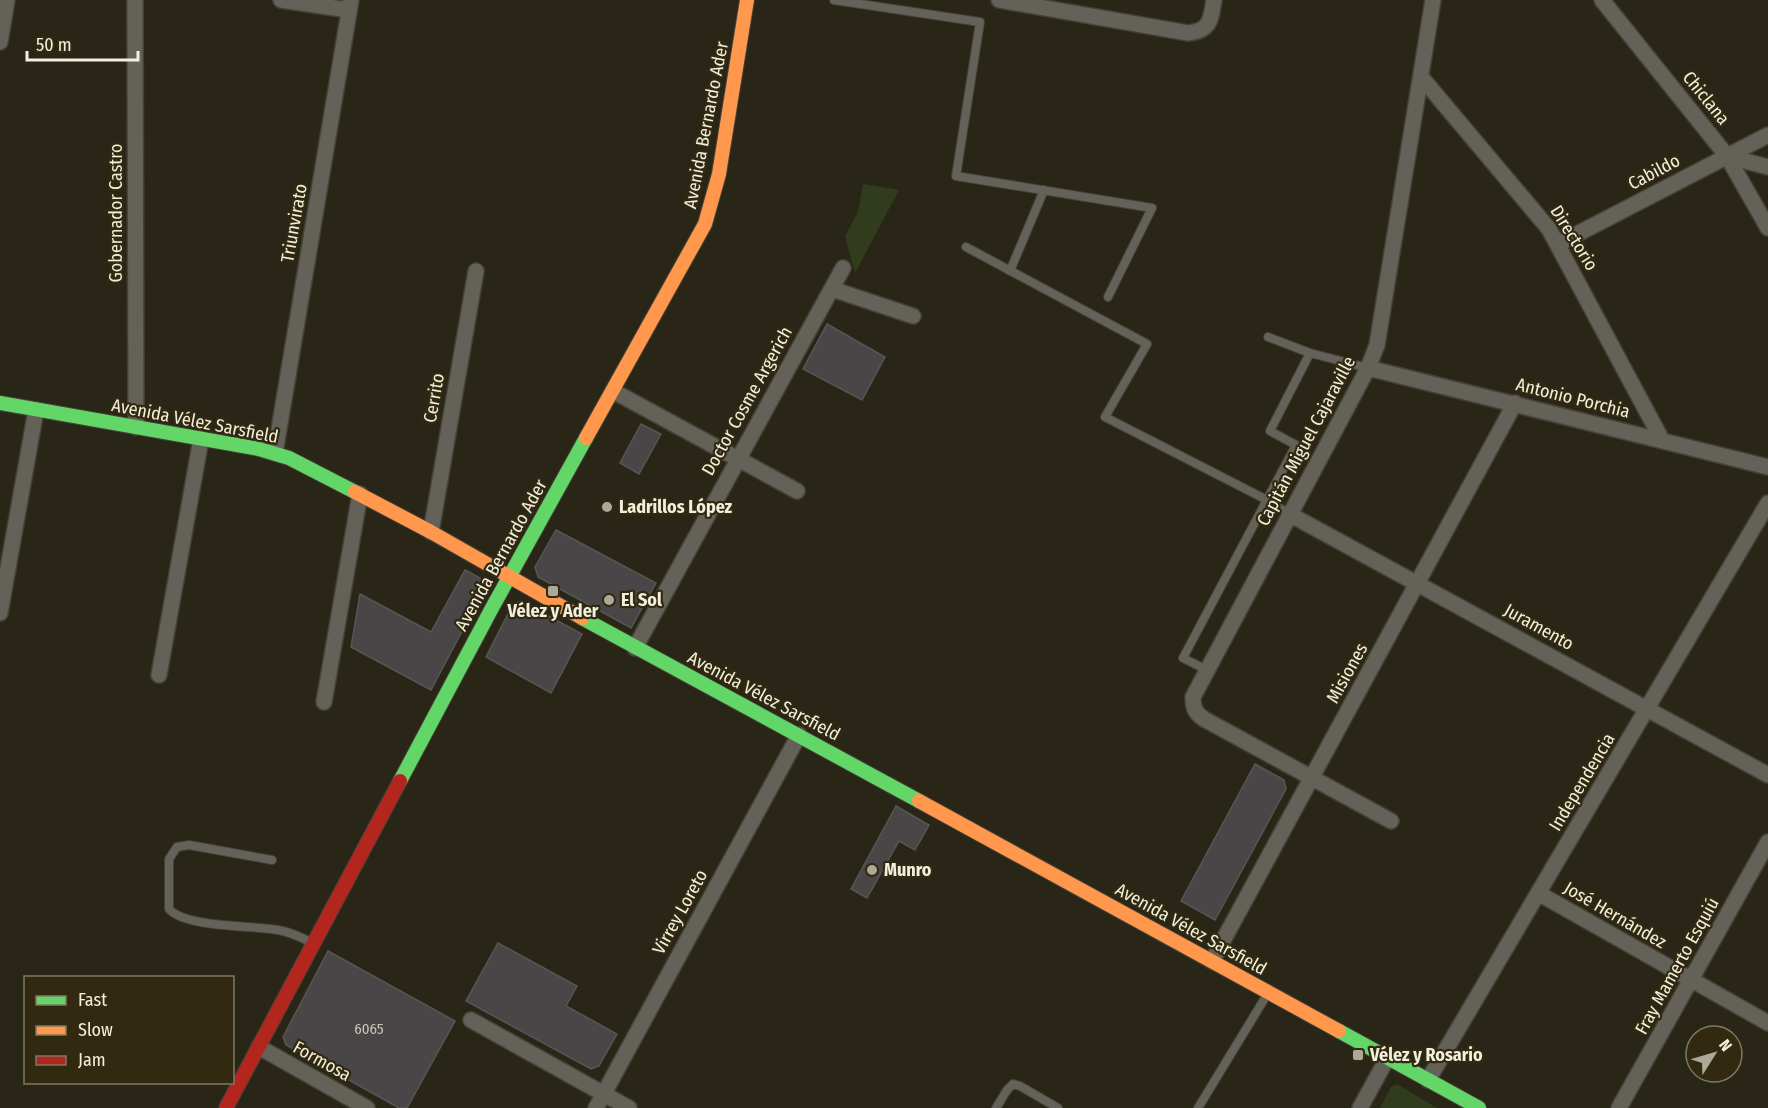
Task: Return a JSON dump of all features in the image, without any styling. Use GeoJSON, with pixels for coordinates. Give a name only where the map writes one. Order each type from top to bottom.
{"type":"FeatureCollection","features":[{"type":"Feature","properties":{"kind":"main road","name":"Avenida Bernardo Ader"},"geometry":{"type":"LineString","coordinates":[[226,1108],[510,576],[705,224],[719,174],[747,0]]}},
{"type":"Feature","properties":{"kind":"main road","name":"Avenida Vélez Sarsfield"},"geometry":{"type":"LineString","coordinates":[[0,403],[274,453],[360,494],[431,532],[635,648],[799,735],[1479,1108]]}},
{"type":"Feature","properties":{"kind":"street"},"geometry":{"type":"LineString","coordinates":[[0,42],[7,0]]}},
{"type":"Feature","properties":{"kind":"street","name":"Gobernador Castro"},"geometry":{"type":"LineString","coordinates":[[135,0],[136,427]]}},
{"type":"Feature","properties":{"kind":"street"},"geometry":{"type":"LineString","coordinates":[[281,0],[350,5]]}},
{"type":"Feature","properties":{"kind":"street"},"geometry":{"type":"LineString","coordinates":[[999,0],[1188,33],[1204,29],[1209,23],[1214,0]]}},
{"type":"Feature","properties":{"kind":"street","name":"Capitán Miguel Cajaraville"},"geometry":{"type":"LineString","coordinates":[[1312,778],[1204,719],[1197,714],[1193,705],[1197,688],[1291,515],[1368,368],[1377,345],[1433,0]]}},
{"type":"Feature","properties":{"kind":"street","name":"Chiclana"},"geometry":{"type":"LineString","coordinates":[[1602,0],[1727,156],[1768,228]]}},
{"type":"Feature","properties":{"kind":"street","name":"Triunvirato"},"geometry":{"type":"LineString","coordinates":[[274,453],[350,5]]}},
{"type":"Feature","properties":{"kind":"street","name":"Directorio"},"geometry":{"type":"LineString","coordinates":[[1422,78],[1549,229],[1662,440]]}},
{"type":"Feature","properties":{"kind":"street","name":"Cabildo"},"geometry":{"type":"LineString","coordinates":[[1558,244],[1768,135]]}},
{"type":"Feature","properties":{"kind":"street"},"geometry":{"type":"LineString","coordinates":[[1727,156],[1768,167]]}},
{"type":"Feature","properties":{"kind":"street","name":"Doctor Cosme Argerich"},"geometry":{"type":"LineString","coordinates":[[635,648],[843,268]]}},
{"type":"Feature","properties":{"kind":"street","name":"Cerrito"},"geometry":{"type":"LineString","coordinates":[[431,532],[476,271]]}},
{"type":"Feature","properties":{"kind":"street"},"geometry":{"type":"LineString","coordinates":[[832,289],[913,316]]}},
{"type":"Feature","properties":{"kind":"street","name":"Antonio Porchia"},"geometry":{"type":"LineString","coordinates":[[1368,368],[1768,467]]}},
{"type":"Feature","properties":{"kind":"street"},"geometry":{"type":"LineString","coordinates":[[613,391],[798,491]]}},
{"type":"Feature","properties":{"kind":"street","name":"Misiones"},"geometry":{"type":"LineString","coordinates":[[1212,961],[1515,403]]}},
{"type":"Feature","properties":{"kind":"street"},"geometry":{"type":"LineString","coordinates":[[0,613],[36,410]]}},
{"type":"Feature","properties":{"kind":"street"},"geometry":{"type":"LineString","coordinates":[[159,675],[201,439]]}},
{"type":"Feature","properties":{"kind":"street"},"geometry":{"type":"LineString","coordinates":[[324,702],[360,494]]}},
{"type":"Feature","properties":{"kind":"street","name":"Independencia"},"geometry":{"type":"LineString","coordinates":[[1428,1080],[1768,503]]}},
{"type":"Feature","properties":{"kind":"street","name":"Juramento"},"geometry":{"type":"LineString","coordinates":[[1291,515],[1768,775]]}},
{"type":"Feature","properties":{"kind":"street","name":"Virrey Loreto"},"geometry":{"type":"LineString","coordinates":[[596,1108],[799,735]]}},
{"type":"Feature","properties":{"kind":"street"},"geometry":{"type":"LineString","coordinates":[[1312,778],[1391,821]]}},
{"type":"Feature","properties":{"kind":"street","name":"Fray Mamerto Esquiú"},"geometry":{"type":"LineString","coordinates":[[1619,1108],[1768,842]]}},
{"type":"Feature","properties":{"kind":"street","name":"José Hernández"},"geometry":{"type":"LineString","coordinates":[[1538,893],[1768,1023]]}},
{"type":"Feature","properties":{"kind":"street"},"geometry":{"type":"LineString","coordinates":[[471,1020],[629,1108]]}},
{"type":"Feature","properties":{"kind":"street","name":"Formosa"},"geometry":{"type":"LineString","coordinates":[[259,1047],[367,1108]]}},
{"type":"Feature","properties":{"kind":"street"},"geometry":{"type":"LineString","coordinates":[[1360,1108],[1388,1058]]}},
{"type":"Feature","properties":{"kind":"lane"},"geometry":{"type":"LineString","coordinates":[[834,0],[980,22],[956,176],[1152,207],[1108,297]]}},
{"type":"Feature","properties":{"kind":"lane"},"geometry":{"type":"LineString","coordinates":[[1011,271],[1044,190]]}},
{"type":"Feature","properties":{"kind":"lane"},"geometry":{"type":"LineString","coordinates":[[966,247],[1147,344],[1105,417],[1267,500],[1291,515]]}},
{"type":"Feature","properties":{"kind":"lane"},"geometry":{"type":"LineString","coordinates":[[1268,338],[1310,353],[1368,368]]}},
{"type":"Feature","properties":{"kind":"lane"},"geometry":{"type":"LineString","coordinates":[[1207,670],[1183,658],[1296,445],[1270,431],[1310,353]]}},
{"type":"Feature","properties":{"kind":"lane"},"geometry":{"type":"LineString","coordinates":[[272,860],[189,845],[177,847],[169,859],[169,909],[174,915],[182,918],[277,929],[296,934],[314,944]]}},
{"type":"Feature","properties":{"kind":"lane"},"geometry":{"type":"LineString","coordinates":[[1198,1108],[1269,992]]}},
{"type":"Feature","properties":{"kind":"lane"},"geometry":{"type":"LineString","coordinates":[[996,1108],[1013,1084],[1058,1108]]}},
{"type":"Feature","properties":{"kind":"green space"},"geometry":{"type":"Polygon","coordinates":[[[863,184],[899,190],[855,273],[845,236],[858,212],[863,184]]]}},
{"type":"Feature","properties":{"kind":"green space"},"geometry":{"type":"Polygon","coordinates":[[[1397,1084],[1437,1108],[1380,1108],[1391,1087],[1397,1084]]]}},
{"type":"Feature","properties":{"kind":"building"},"geometry":{"type":"Polygon","coordinates":[[[827,324],[885,357],[862,400],[803,369],[827,324]]]}},
{"type":"Feature","properties":{"kind":"building"},"geometry":{"type":"Polygon","coordinates":[[[641,424],[661,434],[639,474],[620,463],[641,424]]]}},
{"type":"Feature","properties":{"kind":"building"},"geometry":{"type":"Polygon","coordinates":[[[556,530],[656,583],[631,628],[538,577],[535,567],[556,530]]]}},
{"type":"Feature","properties":{"kind":"building"},"geometry":{"type":"Polygon","coordinates":[[[465,570],[480,578],[484,590],[431,690],[351,647],[360,594],[431,632],[465,570]]]}},
{"type":"Feature","properties":{"kind":"building"},"geometry":{"type":"Polygon","coordinates":[[[521,601],[582,634],[551,693],[486,657],[513,604],[521,601]]]}},
{"type":"Feature","properties":{"kind":"building"},"geometry":{"type":"Polygon","coordinates":[[[1255,764],[1284,780],[1286,789],[1215,920],[1181,901],[1255,764]]]}},
{"type":"Feature","properties":{"kind":"building","name":"Munro"},"geometry":{"type":"Polygon","coordinates":[[[896,806],[929,825],[915,850],[899,841],[867,898],[851,889],[896,806]]]}},
{"type":"Feature","properties":{"kind":"building"},"geometry":{"type":"Polygon","coordinates":[[[498,943],[577,986],[566,1006],[617,1034],[599,1066],[591,1069],[466,1001],[498,943]]]}},
{"type":"Feature","properties":{"kind":"building"},"geometry":{"type":"Polygon","coordinates":[[[328,951],[455,1021],[407,1108],[399,1108],[286,1045],[283,1037],[328,951]]]}},
{"type":"Feature","properties":{"kind":"traffic: fast"},"geometry":{"type":"LineString","coordinates":[[0,403],[259,449],[289,458],[355,492]]}},
{"type":"Feature","properties":{"kind":"traffic: fast"},"geometry":{"type":"LineString","coordinates":[[400,781],[586,438]]}},
{"type":"Feature","properties":{"kind":"traffic: fast"},"geometry":{"type":"LineString","coordinates":[[582,618],[919,801]]}},
{"type":"Feature","properties":{"kind":"traffic: fast"},"geometry":{"type":"LineString","coordinates":[[1339,1031],[1479,1108]]}},
{"type":"Feature","properties":{"kind":"traffic: slow"},"geometry":{"type":"LineString","coordinates":[[586,438],[705,224],[719,174],[747,0]]}},
{"type":"Feature","properties":{"kind":"traffic: slow"},"geometry":{"type":"LineString","coordinates":[[355,492],[431,532],[582,618]]}},
{"type":"Feature","properties":{"kind":"traffic: slow"},"geometry":{"type":"LineString","coordinates":[[919,801],[1339,1031]]}},
{"type":"Feature","properties":{"kind":"traffic: jam"},"geometry":{"type":"LineString","coordinates":[[226,1108],[400,781]]}},
{"type":"Feature","properties":{"kind":"place","name":"Ladrillos López"},"geometry":{"type":"Point","coordinates":[607,507]}},
{"type":"Feature","properties":{"kind":"place","name":"Vélez y Ader"},"geometry":{"type":"Point","coordinates":[553,591]}},
{"type":"Feature","properties":{"kind":"place","name":"El Sol"},"geometry":{"type":"Point","coordinates":[609,600]}},
{"type":"Feature","properties":{"kind":"place","name":"Munro"},"geometry":{"type":"Point","coordinates":[872,870]}},
{"type":"Feature","properties":{"kind":"place","name":"Vélez y Rosario"},"geometry":{"type":"Point","coordinates":[1358,1055]}}]}
